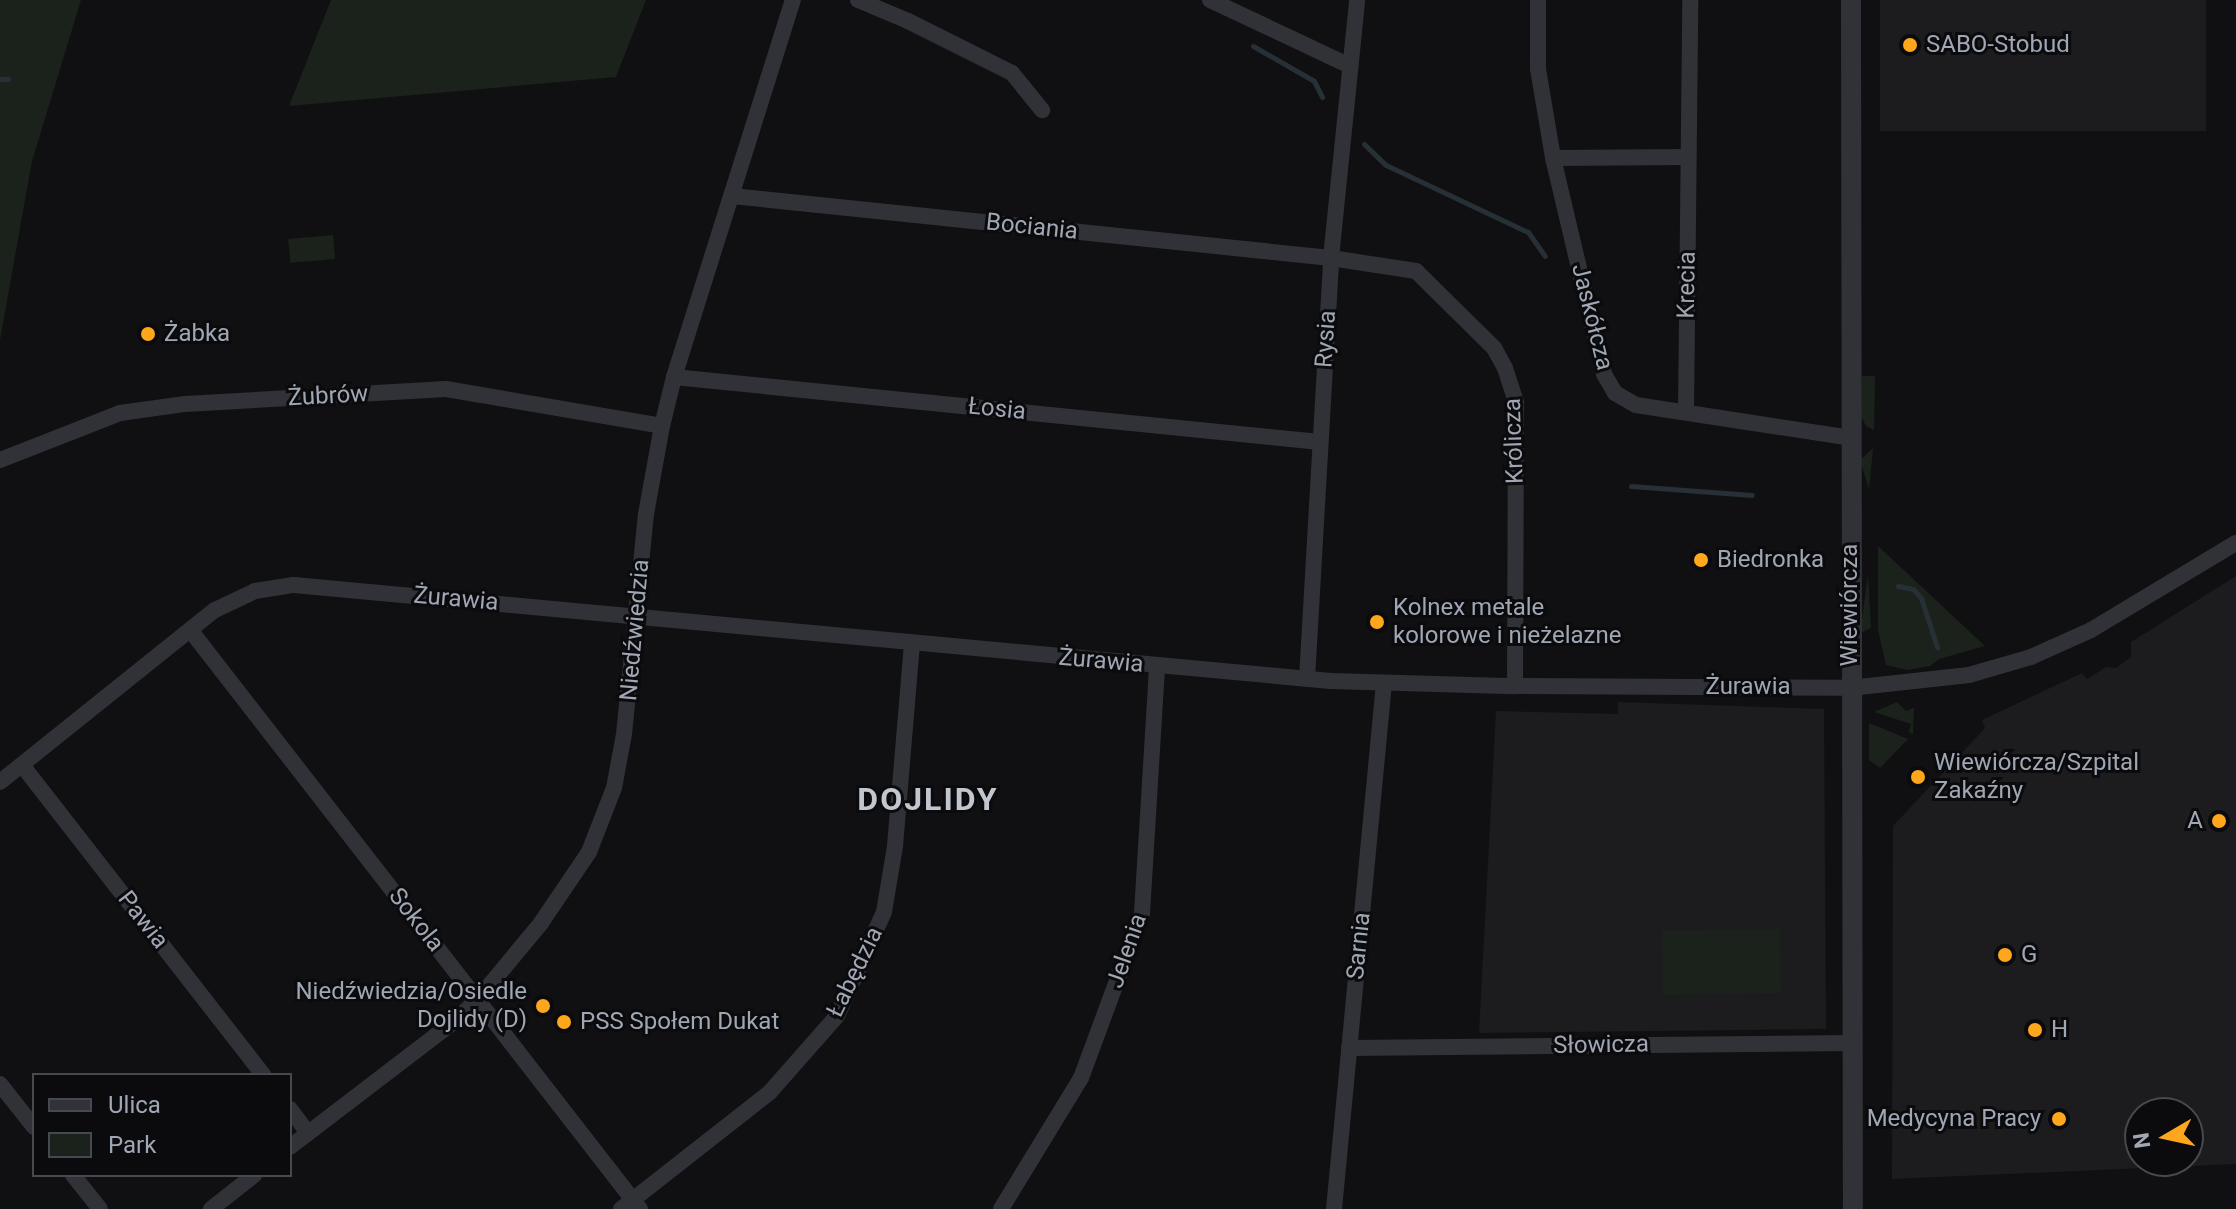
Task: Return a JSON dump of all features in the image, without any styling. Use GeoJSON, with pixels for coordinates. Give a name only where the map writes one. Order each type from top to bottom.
{"type":"FeatureCollection","features":[{"type":"Feature","properties":{"kind":"street","name":"Niedźwiedzia"},"geometry":{"type":"LineString","coordinates":[[292,1145],[455,1021],[478,999],[575,877],[598,831],[614,788],[624,734],[650,488],[662,426],[674,377],[793,0]]}},
{"type":"Feature","properties":{"kind":"street"},"geometry":{"type":"LineString","coordinates":[[858,0],[908,21],[1012,73],[1042,110]]}},
{"type":"Feature","properties":{"kind":"street"},"geometry":{"type":"LineString","coordinates":[[1210,0],[1348,65]]}},
{"type":"Feature","properties":{"kind":"street","name":"Rysia"},"geometry":{"type":"LineString","coordinates":[[1307,679],[1331,258],[1348,65],[1357,0]]}},
{"type":"Feature","properties":{"kind":"street","name":"Jaskółcza"},"geometry":{"type":"LineString","coordinates":[[1538,0],[1538,69],[1553,158],[1604,374],[1615,393],[1636,405],[1852,438]]}},
{"type":"Feature","properties":{"kind":"street","name":"Krecia"},"geometry":{"type":"LineString","coordinates":[[1686,412],[1690,0]]}},
{"type":"Feature","properties":{"kind":"street","name":"Wiewiórcza"},"geometry":{"type":"LineString","coordinates":[[1851,0],[1853,1209]]}},
{"type":"Feature","properties":{"kind":"street"},"geometry":{"type":"LineString","coordinates":[[1553,158],[1688,157]]}},
{"type":"Feature","properties":{"kind":"street","name":"Bociania"},"geometry":{"type":"LineString","coordinates":[[732,196],[1331,258]]}},
{"type":"Feature","properties":{"kind":"street","name":"Królicza"},"geometry":{"type":"LineString","coordinates":[[1331,258],[1416,271],[1475,327],[1494,348],[1505,368],[1516,402],[1515,686]]}},
{"type":"Feature","properties":{"kind":"street","name":"Łosia"},"geometry":{"type":"LineString","coordinates":[[674,377],[1320,442]]}},
{"type":"Feature","properties":{"kind":"street","name":"Żubrów"},"geometry":{"type":"LineString","coordinates":[[0,460],[120,413],[169,405],[446,389],[662,426]]}},
{"type":"Feature","properties":{"kind":"street","name":"Żurawia"},"geometry":{"type":"LineString","coordinates":[[0,782],[215,610],[255,591],[294,585],[1307,679],[1515,686],[1850,688],[1956,678],[2031,657],[2091,630],[2236,543]]}},
{"type":"Feature","properties":{"kind":"street","name":"Sokola"},"geometry":{"type":"LineString","coordinates":[[191,631],[478,999],[632,1206]]}},
{"type":"Feature","properties":{"kind":"street","name":"Łabędzia"},"geometry":{"type":"LineString","coordinates":[[632,1206],[770,1092],[837,1016],[884,912],[895,846],[912,643]]}},
{"type":"Feature","properties":{"kind":"street","name":"Jelenia"},"geometry":{"type":"LineString","coordinates":[[1001,1209],[1042,1148],[1081,1078],[1142,913],[1157,666]]}},
{"type":"Feature","properties":{"kind":"street","name":"Sarnia"},"geometry":{"type":"LineString","coordinates":[[1334,1209],[1384,683]]}},
{"type":"Feature","properties":{"kind":"street","name":"Pawia"},"geometry":{"type":"LineString","coordinates":[[22,765],[261,1073]]}},
{"type":"Feature","properties":{"kind":"street","name":"Słowicza"},"geometry":{"type":"LineString","coordinates":[[1349,1048],[1852,1043]]}},
{"type":"Feature","properties":{"kind":"street"},"geometry":{"type":"LineString","coordinates":[[0,1084],[32,1124]]}},
{"type":"Feature","properties":{"kind":"street"},"geometry":{"type":"LineString","coordinates":[[292,1112],[308,1133]]}},
{"type":"Feature","properties":{"kind":"street"},"geometry":{"type":"LineString","coordinates":[[75,1177],[100,1209]]}},
{"type":"Feature","properties":{"kind":"street"},"geometry":{"type":"LineString","coordinates":[[211,1209],[251,1177]]}},
{"type":"Feature","properties":{"kind":"shaded area"},"geometry":{"type":"Polygon","coordinates":[[[1880,0],[2206,0],[2206,131],[1880,131],[1880,0]]]}},
{"type":"Feature","properties":{"kind":"shaded area"},"geometry":{"type":"Polygon","coordinates":[[[2236,576],[2236,1164],[2204,1165],[2204,1097],[2124,1097],[2124,1169],[1892,1179],[1893,826],[1985,728],[1982,720],[2082,673],[2087,679],[2106,667],[2116,668],[2131,657],[2131,642],[2236,576]]]}},
{"type":"Feature","properties":{"kind":"shaded area"},"geometry":{"type":"Polygon","coordinates":[[[1618,702],[1824,709],[1826,1029],[1479,1033],[1496,711],[1618,714],[1618,702]]]}},
{"type":"Feature","properties":{"kind":"green space"},"geometry":{"type":"Polygon","coordinates":[[[0,0],[81,0],[32,161],[0,340],[0,0]]]}},
{"type":"Feature","properties":{"kind":"green space"},"geometry":{"type":"Polygon","coordinates":[[[331,0],[646,0],[616,77],[289,106],[331,0]]]}},
{"type":"Feature","properties":{"kind":"green space"},"geometry":{"type":"Polygon","coordinates":[[[333,235],[335,259],[290,263],[288,239],[333,235]]]}},
{"type":"Feature","properties":{"kind":"green space"},"geometry":{"type":"Polygon","coordinates":[[[1862,376],[1875,376],[1874,430],[1866,426],[1861,416],[1862,376]]]}},
{"type":"Feature","properties":{"kind":"green space"},"geometry":{"type":"Polygon","coordinates":[[[1873,448],[1869,489],[1860,460],[1873,448]]]}},
{"type":"Feature","properties":{"kind":"green space"},"geometry":{"type":"Polygon","coordinates":[[[1878,546],[1985,646],[1939,659],[1930,666],[1907,670],[1886,665],[1878,630],[1878,546]]]}},
{"type":"Feature","properties":{"kind":"green space"},"geometry":{"type":"Polygon","coordinates":[[[1868,575],[1871,628],[1860,633],[1868,575]]]}},
{"type":"Feature","properties":{"kind":"green space"},"geometry":{"type":"Polygon","coordinates":[[[1897,702],[1906,711],[1914,708],[1913,734],[1909,732],[1911,724],[1874,712],[1897,702]]]}},
{"type":"Feature","properties":{"kind":"green space"},"geometry":{"type":"Polygon","coordinates":[[[1869,723],[1908,739],[1880,768],[1869,760],[1869,723]]]}},
{"type":"Feature","properties":{"kind":"green space"},"geometry":{"type":"Polygon","coordinates":[[[1780,929],[1781,993],[1663,995],[1662,931],[1780,929]]]}},
{"type":"Feature","properties":{"kind":"waterway"},"geometry":{"type":"LineString","coordinates":[[1253,46],[1314,81],[1322,97]]}},
{"type":"Feature","properties":{"kind":"waterway"},"geometry":{"type":"LineString","coordinates":[[0,79],[8,79]]}},
{"type":"Feature","properties":{"kind":"waterway"},"geometry":{"type":"LineString","coordinates":[[1364,144],[1386,165],[1528,232],[1545,256]]}},
{"type":"Feature","properties":{"kind":"waterway"},"geometry":{"type":"LineString","coordinates":[[1631,486],[1752,495]]}},
{"type":"Feature","properties":{"kind":"waterway"},"geometry":{"type":"LineString","coordinates":[[1898,586],[1913,589],[1921,598],[1937,647]]}},
{"type":"Feature","properties":{"kind":"place","name":"SABO-Stobud"},"geometry":{"type":"Point","coordinates":[1910,45]}},
{"type":"Feature","properties":{"kind":"place","name":"Żabka"},"geometry":{"type":"Point","coordinates":[148,334]}},
{"type":"Feature","properties":{"kind":"place","name":"Biedronka"},"geometry":{"type":"Point","coordinates":[1701,560]}},
{"type":"Feature","properties":{"kind":"place","name":"Kolnex metale kolorowe i nieżelazne"},"geometry":{"type":"Point","coordinates":[1377,622]}},
{"type":"Feature","properties":{"kind":"place","name":"Wiewiórcza/Szpital Zakaźny"},"geometry":{"type":"Point","coordinates":[1918,777]}},
{"type":"Feature","properties":{"kind":"place","name":"A"},"geometry":{"type":"Point","coordinates":[2219,821]}},
{"type":"Feature","properties":{"kind":"place","name":"G"},"geometry":{"type":"Point","coordinates":[2005,955]}},
{"type":"Feature","properties":{"kind":"place","name":"Niedźwiedzia/Osiedle Dojlidy (D)"},"geometry":{"type":"Point","coordinates":[543,1006]}},
{"type":"Feature","properties":{"kind":"place","name":"PSS Społem Dukat"},"geometry":{"type":"Point","coordinates":[564,1022]}},
{"type":"Feature","properties":{"kind":"place","name":"H"},"geometry":{"type":"Point","coordinates":[2035,1030]}},
{"type":"Feature","properties":{"kind":"place","name":"Medycyna Pracy"},"geometry":{"type":"Point","coordinates":[2059,1119]}},
{"type":"Feature","properties":{"kind":"district","name":"DOJLIDY"},"geometry":{"type":"Point","coordinates":[928,799]}}]}
